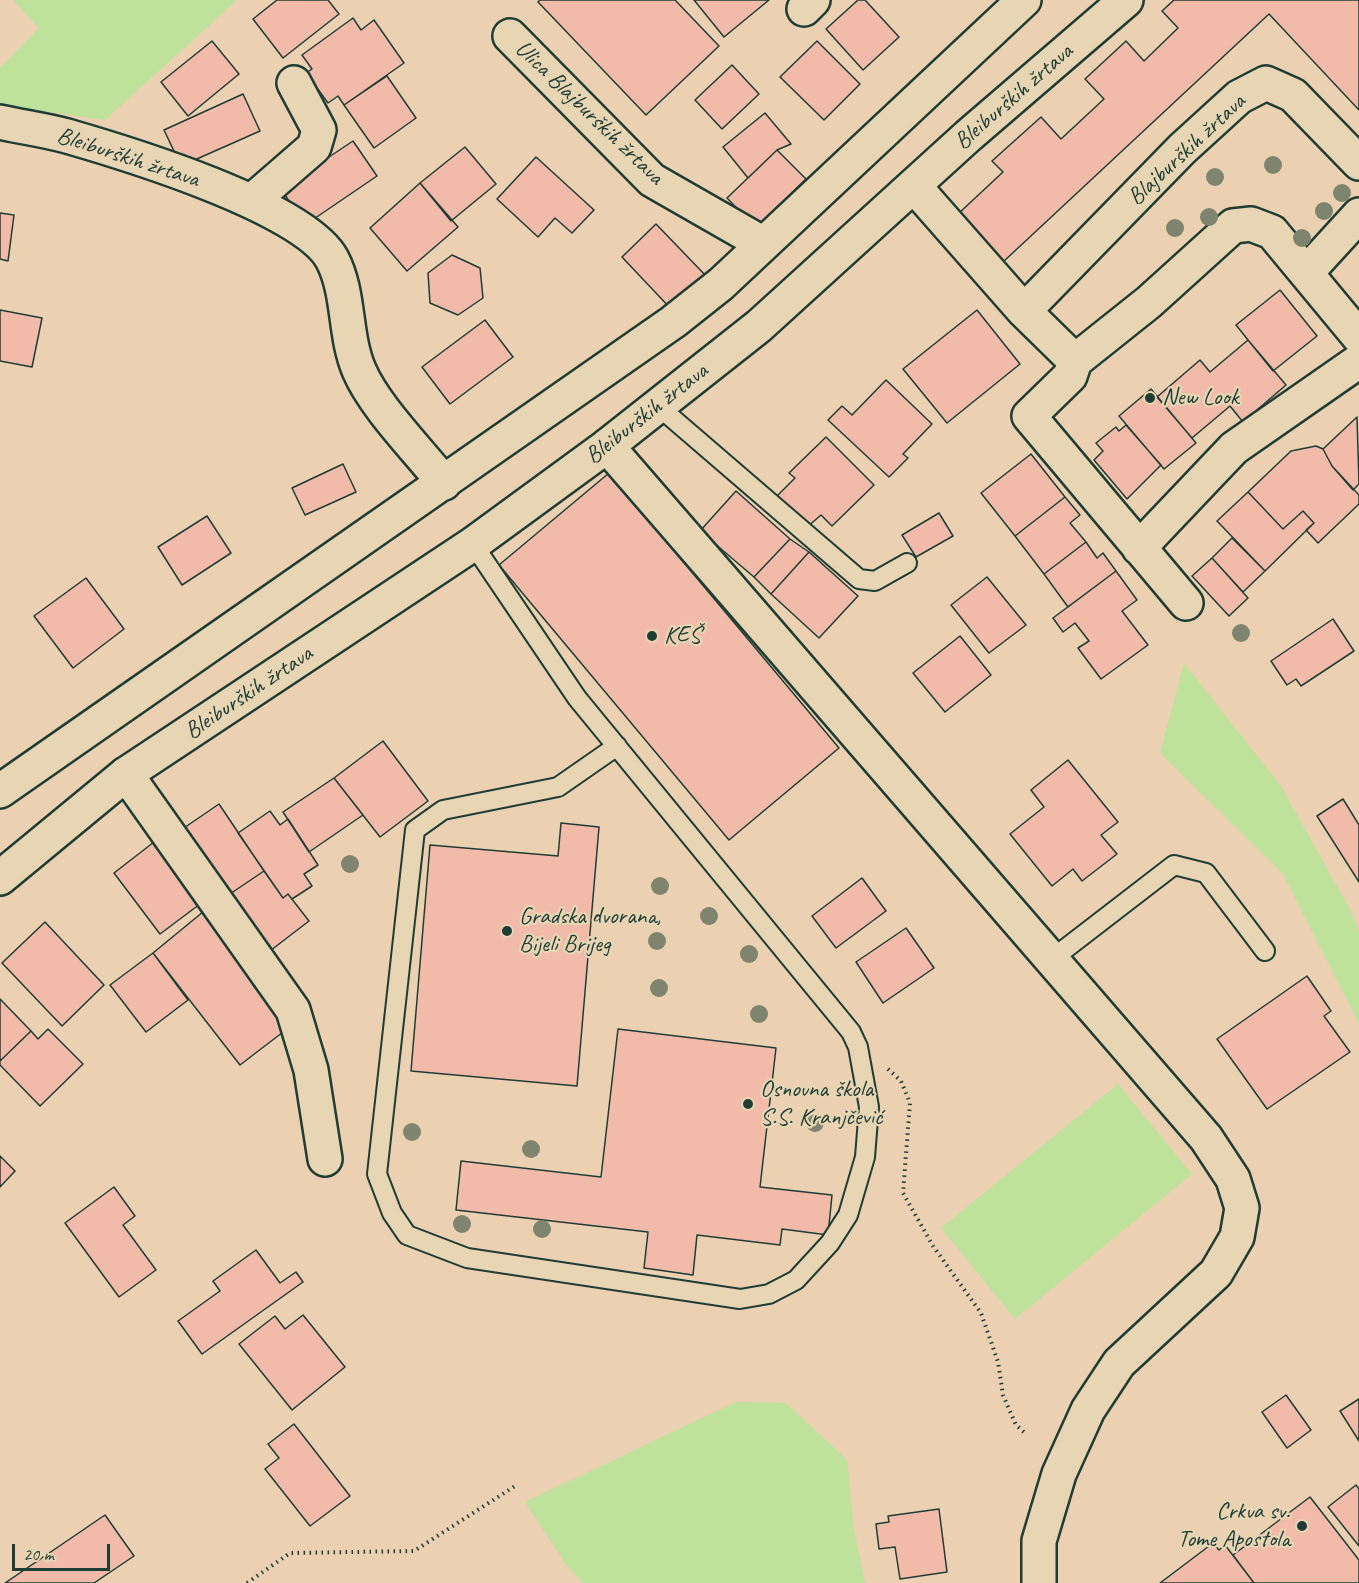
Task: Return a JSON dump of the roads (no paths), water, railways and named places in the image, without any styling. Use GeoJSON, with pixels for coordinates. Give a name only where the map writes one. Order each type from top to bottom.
{"type":"FeatureCollection","features":[{"type":"Feature","properties":{"kind":"street"},"geometry":{"type":"LineString","coordinates":[[0,791],[673,322],[721,284],[762,243],[1024,0]]}},
{"type":"Feature","properties":{"kind":"street","name":"Bleiburških žrtava"},"geometry":{"type":"LineString","coordinates":[[0,878],[126,774],[473,544],[607,446],[759,326],[968,136],[1126,0]]}},
{"type":"Feature","properties":{"kind":"street","name":"Ulica Blajburških žrtava"},"geometry":{"type":"LineString","coordinates":[[510,36],[652,180],[762,243]]}},
{"type":"Feature","properties":{"kind":"street"},"geometry":{"type":"LineString","coordinates":[[253,200],[314,147],[319,130],[294,83]]}},
{"type":"Feature","properties":{"kind":"street","name":"Blajburških žrtava"},"geometry":{"type":"LineString","coordinates":[[1024,311],[1182,150],[1239,97],[1266,83],[1293,96],[1359,163]]}},
{"type":"Feature","properties":{"kind":"street","name":"Bleiburških žrtava"},"geometry":{"type":"LineString","coordinates":[[0,123],[65,135],[253,200],[321,244],[332,260],[348,313],[352,350],[368,387],[444,483]]}},
{"type":"Feature","properties":{"kind":"street"},"geometry":{"type":"LineString","coordinates":[[914,186],[1024,311],[1075,361]]}},
{"type":"Feature","properties":{"kind":"street"},"geometry":{"type":"LineString","coordinates":[[1307,272],[1359,215]]}},
{"type":"Feature","properties":{"kind":"street"},"geometry":{"type":"LineString","coordinates":[[1186,603],[1029,416],[1070,376],[1075,361],[1149,302],[1233,226],[1251,224],[1272,232],[1359,337]]}},
{"type":"Feature","properties":{"kind":"street"},"geometry":{"type":"LineString","coordinates":[[1139,548],[1234,448],[1359,361]]}},
{"type":"Feature","properties":{"kind":"street"},"geometry":{"type":"LineString","coordinates":[[607,446],[1206,1138],[1233,1179],[1242,1208],[1237,1236],[1215,1273],[1119,1363],[1088,1410],[1059,1474],[1039,1541],[1040,1583]]}},
{"type":"Feature","properties":{"kind":"street"},"geometry":{"type":"LineString","coordinates":[[126,774],[293,1010],[311,1070],[325,1159]]}},
{"type":"Feature","properties":{"kind":"lane"},"geometry":{"type":"LineString","coordinates":[[658,406],[859,579],[875,581],[907,563]]}},
{"type":"Feature","properties":{"kind":"lane"},"geometry":{"type":"LineString","coordinates":[[473,544],[577,698],[851,1032],[858,1047],[869,1107],[865,1157],[848,1215],[830,1243],[796,1281],[769,1294],[740,1299],[467,1258],[408,1235],[392,1213],[377,1174],[415,830],[443,810],[558,787],[617,747]]}},
{"type":"Feature","properties":{"kind":"lane"},"geometry":{"type":"LineString","coordinates":[[1052,959],[1174,865],[1206,873],[1265,951]]}},
{"type":"Feature","properties":{"kind":"place","name":"New Look"},"geometry":{"type":"Point","coordinates":[1150,398]}},
{"type":"Feature","properties":{"kind":"place","name":"KEŠ"},"geometry":{"type":"Point","coordinates":[652,636]}},
{"type":"Feature","properties":{"kind":"place","name":"Gradska dvorana, Bijeli Brijeg"},"geometry":{"type":"Point","coordinates":[507,931]}},
{"type":"Feature","properties":{"kind":"place","name":"Osnovna škola S.S. Kranjčević"},"geometry":{"type":"Point","coordinates":[748,1104]}},
{"type":"Feature","properties":{"kind":"place","name":"Crkva sv. Tome Apostola"},"geometry":{"type":"Point","coordinates":[1302,1526]}}]}
